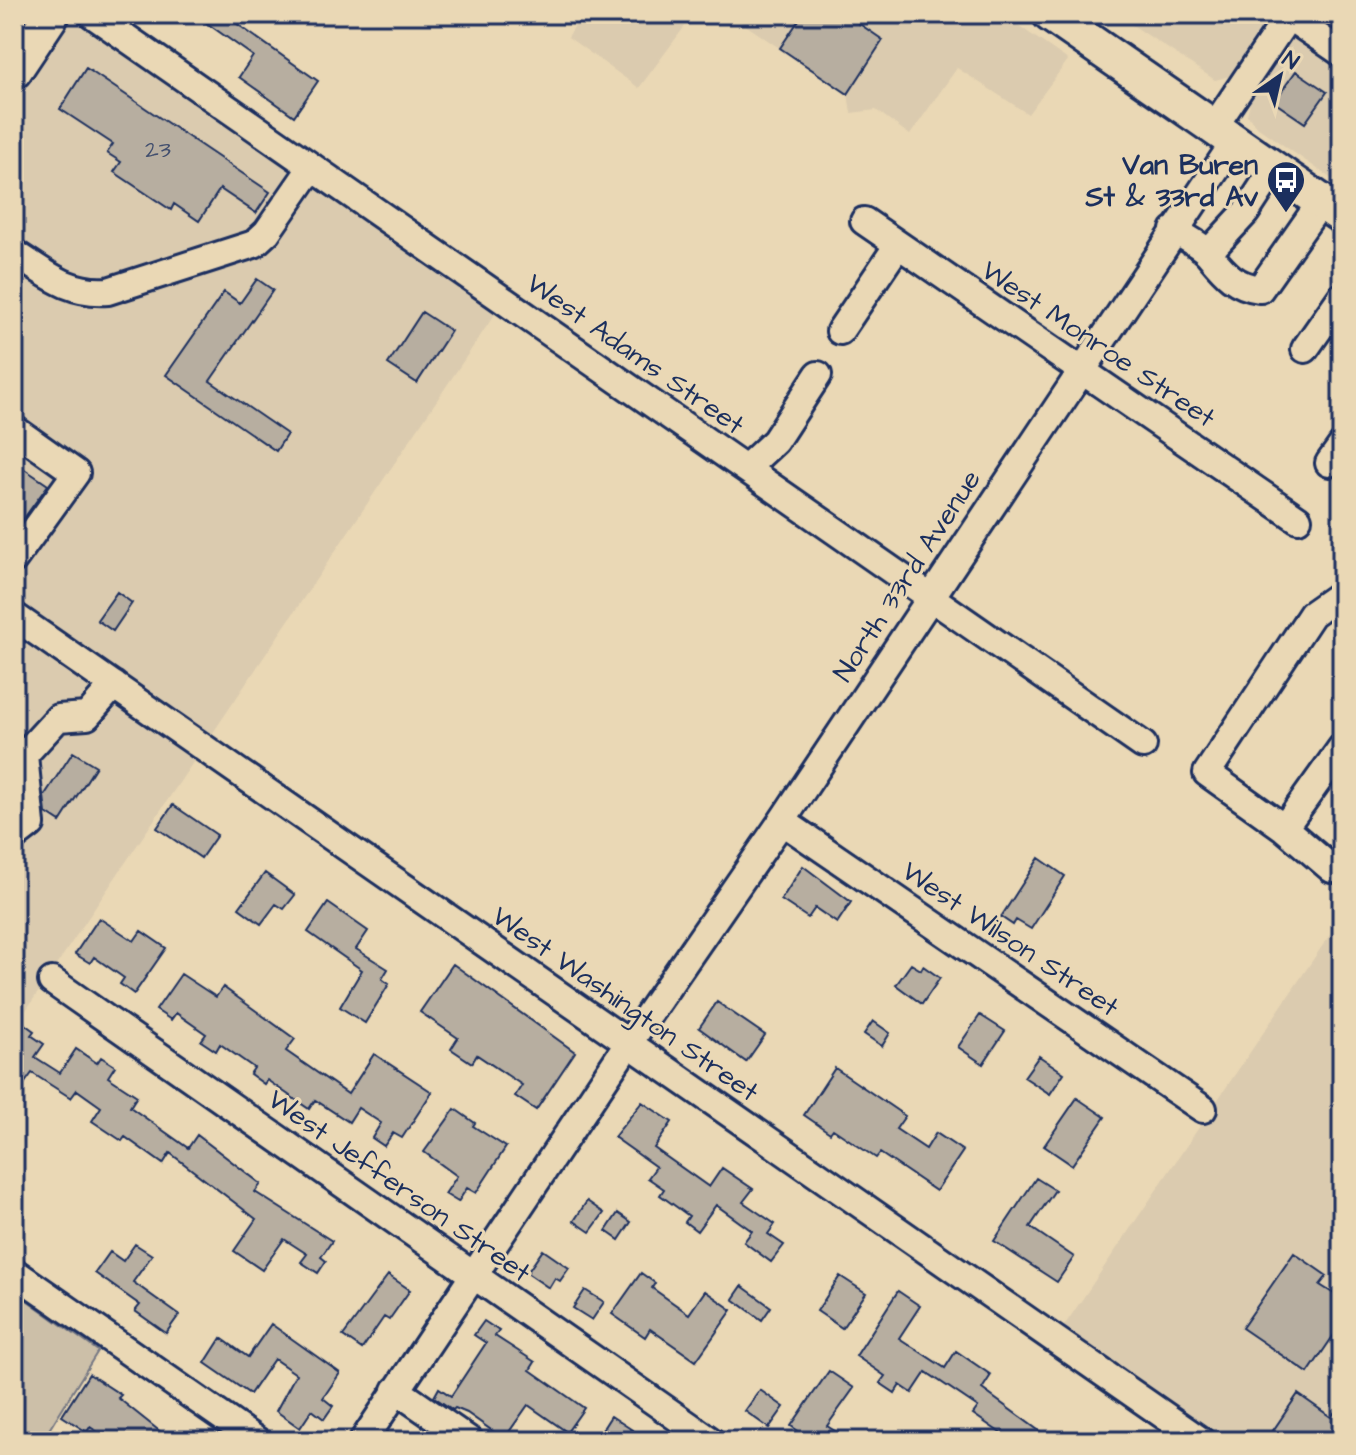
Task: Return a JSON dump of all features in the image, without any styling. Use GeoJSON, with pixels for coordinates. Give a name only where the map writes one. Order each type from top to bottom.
{"type":"FeatureCollection","features":[{"type":"Feature","properties":{"kind":"main road"},"geometry":{"type":"LineString","coordinates":[[14,71],[52,14]]}},
{"type":"Feature","properties":{"kind":"main road"},"geometry":{"type":"LineString","coordinates":[[1050,14],[1332,209]]}},
{"type":"Feature","properties":{"kind":"street","name":"West Adams Street"},"geometry":{"type":"LineString","coordinates":[[92,14],[1143,745]]}},
{"type":"Feature","properties":{"kind":"street"},"geometry":{"type":"LineString","coordinates":[[1289,15],[1342,53]]}},
{"type":"Feature","properties":{"kind":"street","name":"North 33rd Avenue"},"geometry":{"type":"LineString","coordinates":[[363,1441],[628,1044],[782,821],[1174,230],[1289,15]]}},
{"type":"Feature","properties":{"kind":"street"},"geometry":{"type":"LineString","coordinates":[[14,253],[58,281],[84,293],[108,291],[254,244],[267,232],[312,167]]}},
{"type":"Feature","properties":{"kind":"street"},"geometry":{"type":"LineString","coordinates":[[1208,253],[1246,212],[1274,169]]}},
{"type":"Feature","properties":{"kind":"street"},"geometry":{"type":"LineString","coordinates":[[1174,230],[1208,253],[1223,272],[1244,287],[1260,289],[1332,209]]}},
{"type":"Feature","properties":{"kind":"street","name":"West Monroe Street"},"geometry":{"type":"LineString","coordinates":[[864,221],[1298,519]]}},
{"type":"Feature","properties":{"kind":"street"},"geometry":{"type":"LineString","coordinates":[[840,331],[898,245]]}},
{"type":"Feature","properties":{"kind":"street"},"geometry":{"type":"LineString","coordinates":[[1305,349],[1342,296]]}},
{"type":"Feature","properties":{"kind":"street"},"geometry":{"type":"LineString","coordinates":[[746,468],[775,441],[818,375]]}},
{"type":"Feature","properties":{"kind":"street"},"geometry":{"type":"LineString","coordinates":[[14,429],[76,473],[14,559]]}},
{"type":"Feature","properties":{"kind":"street"},"geometry":{"type":"LineString","coordinates":[[1342,593],[1312,614],[1207,773],[1284,828],[1332,869],[1342,869]]}},
{"type":"Feature","properties":{"kind":"street","name":"West Washington Street"},"geometry":{"type":"LineString","coordinates":[[14,616],[1201,1441]]}},
{"type":"Feature","properties":{"kind":"street"},"geometry":{"type":"LineString","coordinates":[[14,837],[31,824],[19,751],[58,718],[87,716],[114,685]]}},
{"type":"Feature","properties":{"kind":"street"},"geometry":{"type":"LineString","coordinates":[[1284,828],[1342,747]]}},
{"type":"Feature","properties":{"kind":"street","name":"West Wilson Street"},"geometry":{"type":"LineString","coordinates":[[782,821],[1203,1109]]}},
{"type":"Feature","properties":{"kind":"street","name":"West Jefferson Street"},"geometry":{"type":"LineString","coordinates":[[52,981],[705,1439]]}},
{"type":"Feature","properties":{"kind":"street"},"geometry":{"type":"LineString","coordinates":[[14,1272],[257,1441]]}},
{"type":"Feature","properties":{"kind":"street"},"geometry":{"type":"LineString","coordinates":[[396,1390],[470,1441]]}},
{"type":"Feature","properties":{"kind":"shaded area"},"geometry":{"type":"Polygon","coordinates":[[[14,14],[71,14],[495,314],[14,1028],[14,14]]]}},
{"type":"Feature","properties":{"kind":"shaded area"},"geometry":{"type":"Polygon","coordinates":[[[582,14],[694,14],[639,88],[568,37],[582,14]]]}},
{"type":"Feature","properties":{"kind":"shaded area"},"geometry":{"type":"Polygon","coordinates":[[[729,14],[1002,14],[1068,60],[1028,114],[957,68],[910,135],[876,110],[851,113],[848,94],[729,14]]]}},
{"type":"Feature","properties":{"kind":"shaded area"},"geometry":{"type":"Polygon","coordinates":[[[1116,14],[1272,14],[1230,76],[1215,80],[1116,14]]]}},
{"type":"Feature","properties":{"kind":"shaded area"},"geometry":{"type":"Polygon","coordinates":[[[1306,17],[1342,42],[1342,186],[1257,127],[1247,115],[1251,99],[1306,17]]]}},
{"type":"Feature","properties":{"kind":"shaded area"},"geometry":{"type":"Polygon","coordinates":[[[1342,917],[1342,1441],[1227,1441],[1062,1329],[1342,917]]]}},
{"type":"Feature","properties":{"kind":"shaded area"},"geometry":{"type":"Polygon","coordinates":[[[14,1291],[98,1351],[42,1441],[14,1441],[14,1291]]]}},
{"type":"Feature","properties":{"kind":"building"},"geometry":{"type":"Polygon","coordinates":[[[194,14],[223,14],[318,81],[294,116],[239,77],[253,56],[194,14]]]}},
{"type":"Feature","properties":{"kind":"building"},"geometry":{"type":"Polygon","coordinates":[[[803,14],[845,14],[883,40],[848,94],[780,48],[803,14]]]}},
{"type":"Feature","properties":{"kind":"building"},"geometry":{"type":"Polygon","coordinates":[[[86,68],[270,192],[256,213],[220,189],[199,221],[174,204],[171,210],[114,172],[121,162],[107,153],[113,144],[60,109],[86,68]]]}},
{"type":"Feature","properties":{"kind":"building"},"geometry":{"type":"Polygon","coordinates":[[[1296,71],[1327,92],[1305,123],[1274,102],[1296,71]]]}},
{"type":"Feature","properties":{"kind":"building"},"geometry":{"type":"Polygon","coordinates":[[[257,279],[273,290],[210,381],[287,434],[276,451],[166,375],[224,292],[240,303],[257,279]]]}},
{"type":"Feature","properties":{"kind":"building"},"geometry":{"type":"Polygon","coordinates":[[[422,312],[451,331],[417,383],[388,364],[422,312]]]}},
{"type":"Feature","properties":{"kind":"building"},"geometry":{"type":"Polygon","coordinates":[[[14,462],[48,485],[14,532],[14,462]]]}},
{"type":"Feature","properties":{"kind":"building"},"geometry":{"type":"Polygon","coordinates":[[[117,592],[132,603],[113,631],[97,620],[117,592]]]}},
{"type":"Feature","properties":{"kind":"building"},"geometry":{"type":"Polygon","coordinates":[[[73,752],[96,766],[60,822],[46,813],[44,796],[73,752]]]}},
{"type":"Feature","properties":{"kind":"building"},"geometry":{"type":"Polygon","coordinates":[[[173,805],[217,835],[201,858],[157,828],[173,805]]]}},
{"type":"Feature","properties":{"kind":"building"},"geometry":{"type":"Polygon","coordinates":[[[1039,858],[1065,876],[1031,929],[1016,920],[1013,925],[1001,917],[1039,858]]]}},
{"type":"Feature","properties":{"kind":"building"},"geometry":{"type":"Polygon","coordinates":[[[803,866],[851,902],[837,923],[815,908],[808,918],[781,900],[803,866]]]}},
{"type":"Feature","properties":{"kind":"building"},"geometry":{"type":"Polygon","coordinates":[[[265,873],[295,895],[284,909],[276,904],[261,924],[239,908],[265,873]]]}},
{"type":"Feature","properties":{"kind":"building"},"geometry":{"type":"Polygon","coordinates":[[[328,903],[368,931],[356,949],[388,969],[382,979],[389,984],[365,1023],[340,1007],[362,970],[308,932],[328,903]]]}},
{"type":"Feature","properties":{"kind":"building"},"geometry":{"type":"Polygon","coordinates":[[[99,918],[134,941],[141,931],[166,948],[134,994],[120,984],[124,978],[94,957],[90,963],[75,954],[99,918]]]}},
{"type":"Feature","properties":{"kind":"building"},"geometry":{"type":"Polygon","coordinates":[[[453,964],[575,1052],[536,1110],[515,1096],[522,1085],[477,1055],[472,1063],[451,1049],[458,1038],[420,1012],[453,964]]]}},
{"type":"Feature","properties":{"kind":"building"},"geometry":{"type":"Polygon","coordinates":[[[911,964],[921,970],[923,966],[940,978],[922,1004],[896,985],[911,964]]]}},
{"type":"Feature","properties":{"kind":"building"},"geometry":{"type":"Polygon","coordinates":[[[181,974],[216,997],[223,987],[295,1039],[286,1051],[348,1094],[374,1054],[432,1092],[402,1138],[393,1133],[384,1146],[372,1138],[381,1123],[358,1108],[349,1122],[315,1100],[309,1109],[267,1080],[264,1084],[250,1074],[254,1068],[220,1044],[216,1051],[201,1041],[206,1034],[176,1013],[171,1020],[156,1010],[181,974]]]}},
{"type":"Feature","properties":{"kind":"building"},"geometry":{"type":"Polygon","coordinates":[[[717,1002],[765,1035],[746,1062],[699,1028],[717,1002]]]}},
{"type":"Feature","properties":{"kind":"building"},"geometry":{"type":"Polygon","coordinates":[[[980,1015],[1005,1031],[983,1064],[958,1047],[980,1015]]]}},
{"type":"Feature","properties":{"kind":"building"},"geometry":{"type":"Polygon","coordinates":[[[873,1021],[890,1033],[882,1046],[864,1034],[873,1021]]]}},
{"type":"Feature","properties":{"kind":"building"},"geometry":{"type":"Polygon","coordinates":[[[23,1023],[34,1031],[31,1035],[44,1044],[35,1057],[60,1073],[76,1049],[97,1063],[101,1057],[115,1066],[108,1077],[137,1096],[130,1107],[188,1148],[197,1135],[261,1184],[255,1192],[332,1241],[321,1257],[326,1261],[318,1273],[301,1262],[307,1254],[284,1239],[262,1270],[234,1251],[256,1219],[170,1153],[163,1164],[125,1137],[122,1141],[92,1121],[101,1107],[77,1090],[71,1098],[32,1073],[14,1098],[14,1036],[23,1023]]]}},
{"type":"Feature","properties":{"kind":"building"},"geometry":{"type":"Polygon","coordinates":[[[1039,1056],[1064,1073],[1050,1094],[1024,1077],[1039,1056]]]}},
{"type":"Feature","properties":{"kind":"building"},"geometry":{"type":"Polygon","coordinates":[[[835,1068],[905,1116],[896,1129],[926,1149],[936,1133],[963,1151],[936,1191],[880,1153],[876,1158],[833,1129],[830,1133],[804,1115],[835,1068]]]}},
{"type":"Feature","properties":{"kind":"building"},"geometry":{"type":"Polygon","coordinates":[[[1077,1098],[1105,1117],[1072,1165],[1044,1146],[1077,1098]]]}},
{"type":"Feature","properties":{"kind":"building"},"geometry":{"type":"Polygon","coordinates":[[[642,1102],[672,1122],[654,1148],[709,1187],[722,1168],[753,1189],[743,1202],[775,1224],[768,1234],[784,1245],[771,1262],[744,1242],[752,1231],[716,1205],[697,1231],[685,1222],[689,1216],[660,1195],[664,1189],[648,1178],[656,1167],[614,1137],[642,1102]]]}},
{"type":"Feature","properties":{"kind":"building"},"geometry":{"type":"Polygon","coordinates":[[[455,1109],[475,1123],[473,1126],[506,1147],[476,1193],[467,1188],[458,1202],[445,1194],[457,1176],[424,1152],[455,1109]]]}},
{"type":"Feature","properties":{"kind":"building"},"geometry":{"type":"Polygon","coordinates":[[[1036,1178],[1055,1190],[1030,1227],[1074,1257],[1057,1282],[994,1241],[1036,1178]]]}},
{"type":"Feature","properties":{"kind":"building"},"geometry":{"type":"Polygon","coordinates":[[[587,1201],[604,1213],[590,1232],[574,1221],[587,1201]]]}},
{"type":"Feature","properties":{"kind":"building"},"geometry":{"type":"Polygon","coordinates":[[[618,1213],[631,1222],[619,1240],[606,1231],[618,1213]]]}},
{"type":"Feature","properties":{"kind":"building"},"geometry":{"type":"Polygon","coordinates":[[[135,1244],[152,1255],[133,1282],[179,1315],[166,1333],[135,1311],[140,1305],[95,1273],[110,1252],[123,1261],[135,1244]]]}},
{"type":"Feature","properties":{"kind":"building"},"geometry":{"type":"Polygon","coordinates":[[[543,1250],[569,1268],[560,1281],[555,1278],[549,1288],[527,1273],[543,1250]]]}},
{"type":"Feature","properties":{"kind":"building"},"geometry":{"type":"Polygon","coordinates":[[[1294,1253],[1327,1276],[1320,1285],[1342,1299],[1342,1323],[1308,1373],[1242,1328],[1294,1253]]]}},
{"type":"Feature","properties":{"kind":"building"},"geometry":{"type":"Polygon","coordinates":[[[641,1273],[655,1283],[652,1288],[689,1314],[705,1291],[732,1310],[696,1361],[650,1329],[645,1337],[612,1314],[641,1273]]]}},
{"type":"Feature","properties":{"kind":"building"},"geometry":{"type":"Polygon","coordinates":[[[388,1275],[410,1290],[389,1320],[384,1317],[362,1349],[343,1336],[388,1275]]]}},
{"type":"Feature","properties":{"kind":"building"},"geometry":{"type":"Polygon","coordinates":[[[840,1276],[866,1293],[842,1328],[817,1311],[840,1276]]]}},
{"type":"Feature","properties":{"kind":"building"},"geometry":{"type":"Polygon","coordinates":[[[742,1286],[771,1307],[762,1320],[733,1299],[742,1286]]]}},
{"type":"Feature","properties":{"kind":"building"},"geometry":{"type":"Polygon","coordinates":[[[585,1290],[604,1302],[592,1320],[573,1308],[585,1290]]]}},
{"type":"Feature","properties":{"kind":"building"},"geometry":{"type":"Polygon","coordinates":[[[898,1291],[920,1306],[899,1338],[945,1368],[956,1351],[991,1375],[982,1389],[1053,1441],[1012,1441],[973,1414],[978,1407],[926,1372],[912,1393],[900,1385],[895,1393],[880,1383],[885,1376],[856,1356],[898,1291]]]}},
{"type":"Feature","properties":{"kind":"building"},"geometry":{"type":"Polygon","coordinates":[[[484,1321],[499,1331],[495,1336],[535,1362],[530,1370],[584,1408],[567,1432],[528,1405],[504,1439],[467,1413],[453,1410],[434,1397],[439,1388],[451,1396],[486,1343],[474,1335],[484,1321]]]}},
{"type":"Feature","properties":{"kind":"building"},"geometry":{"type":"Polygon","coordinates":[[[271,1324],[340,1373],[323,1398],[333,1406],[324,1419],[312,1410],[300,1428],[276,1411],[296,1374],[274,1359],[250,1394],[205,1363],[221,1338],[248,1357],[271,1324]]]}},
{"type":"Feature","properties":{"kind":"building"},"geometry":{"type":"Polygon","coordinates":[[[829,1371],[854,1388],[827,1426],[851,1441],[813,1441],[791,1426],[829,1371]]]}},
{"type":"Feature","properties":{"kind":"building"},"geometry":{"type":"Polygon","coordinates":[[[89,1374],[121,1395],[118,1398],[172,1441],[111,1441],[90,1427],[87,1432],[62,1416],[89,1374]]]}},
{"type":"Feature","properties":{"kind":"building"},"geometry":{"type":"Polygon","coordinates":[[[760,1390],[784,1407],[769,1428],[745,1411],[760,1390]]]}},
{"type":"Feature","properties":{"kind":"building"},"geometry":{"type":"Polygon","coordinates":[[[1298,1394],[1331,1417],[1342,1402],[1342,1441],[1327,1441],[1313,1432],[1307,1441],[1279,1441],[1270,1435],[1298,1394]]]}},
{"type":"Feature","properties":{"kind":"building"},"geometry":{"type":"Polygon","coordinates":[[[611,1416],[649,1441],[595,1441],[611,1416]]]}},
{"type":"Feature","properties":{"kind":"place","name":"Van Buren St & 33rd Av"},"geometry":{"type":"Point","coordinates":[1286,214]}}]}
